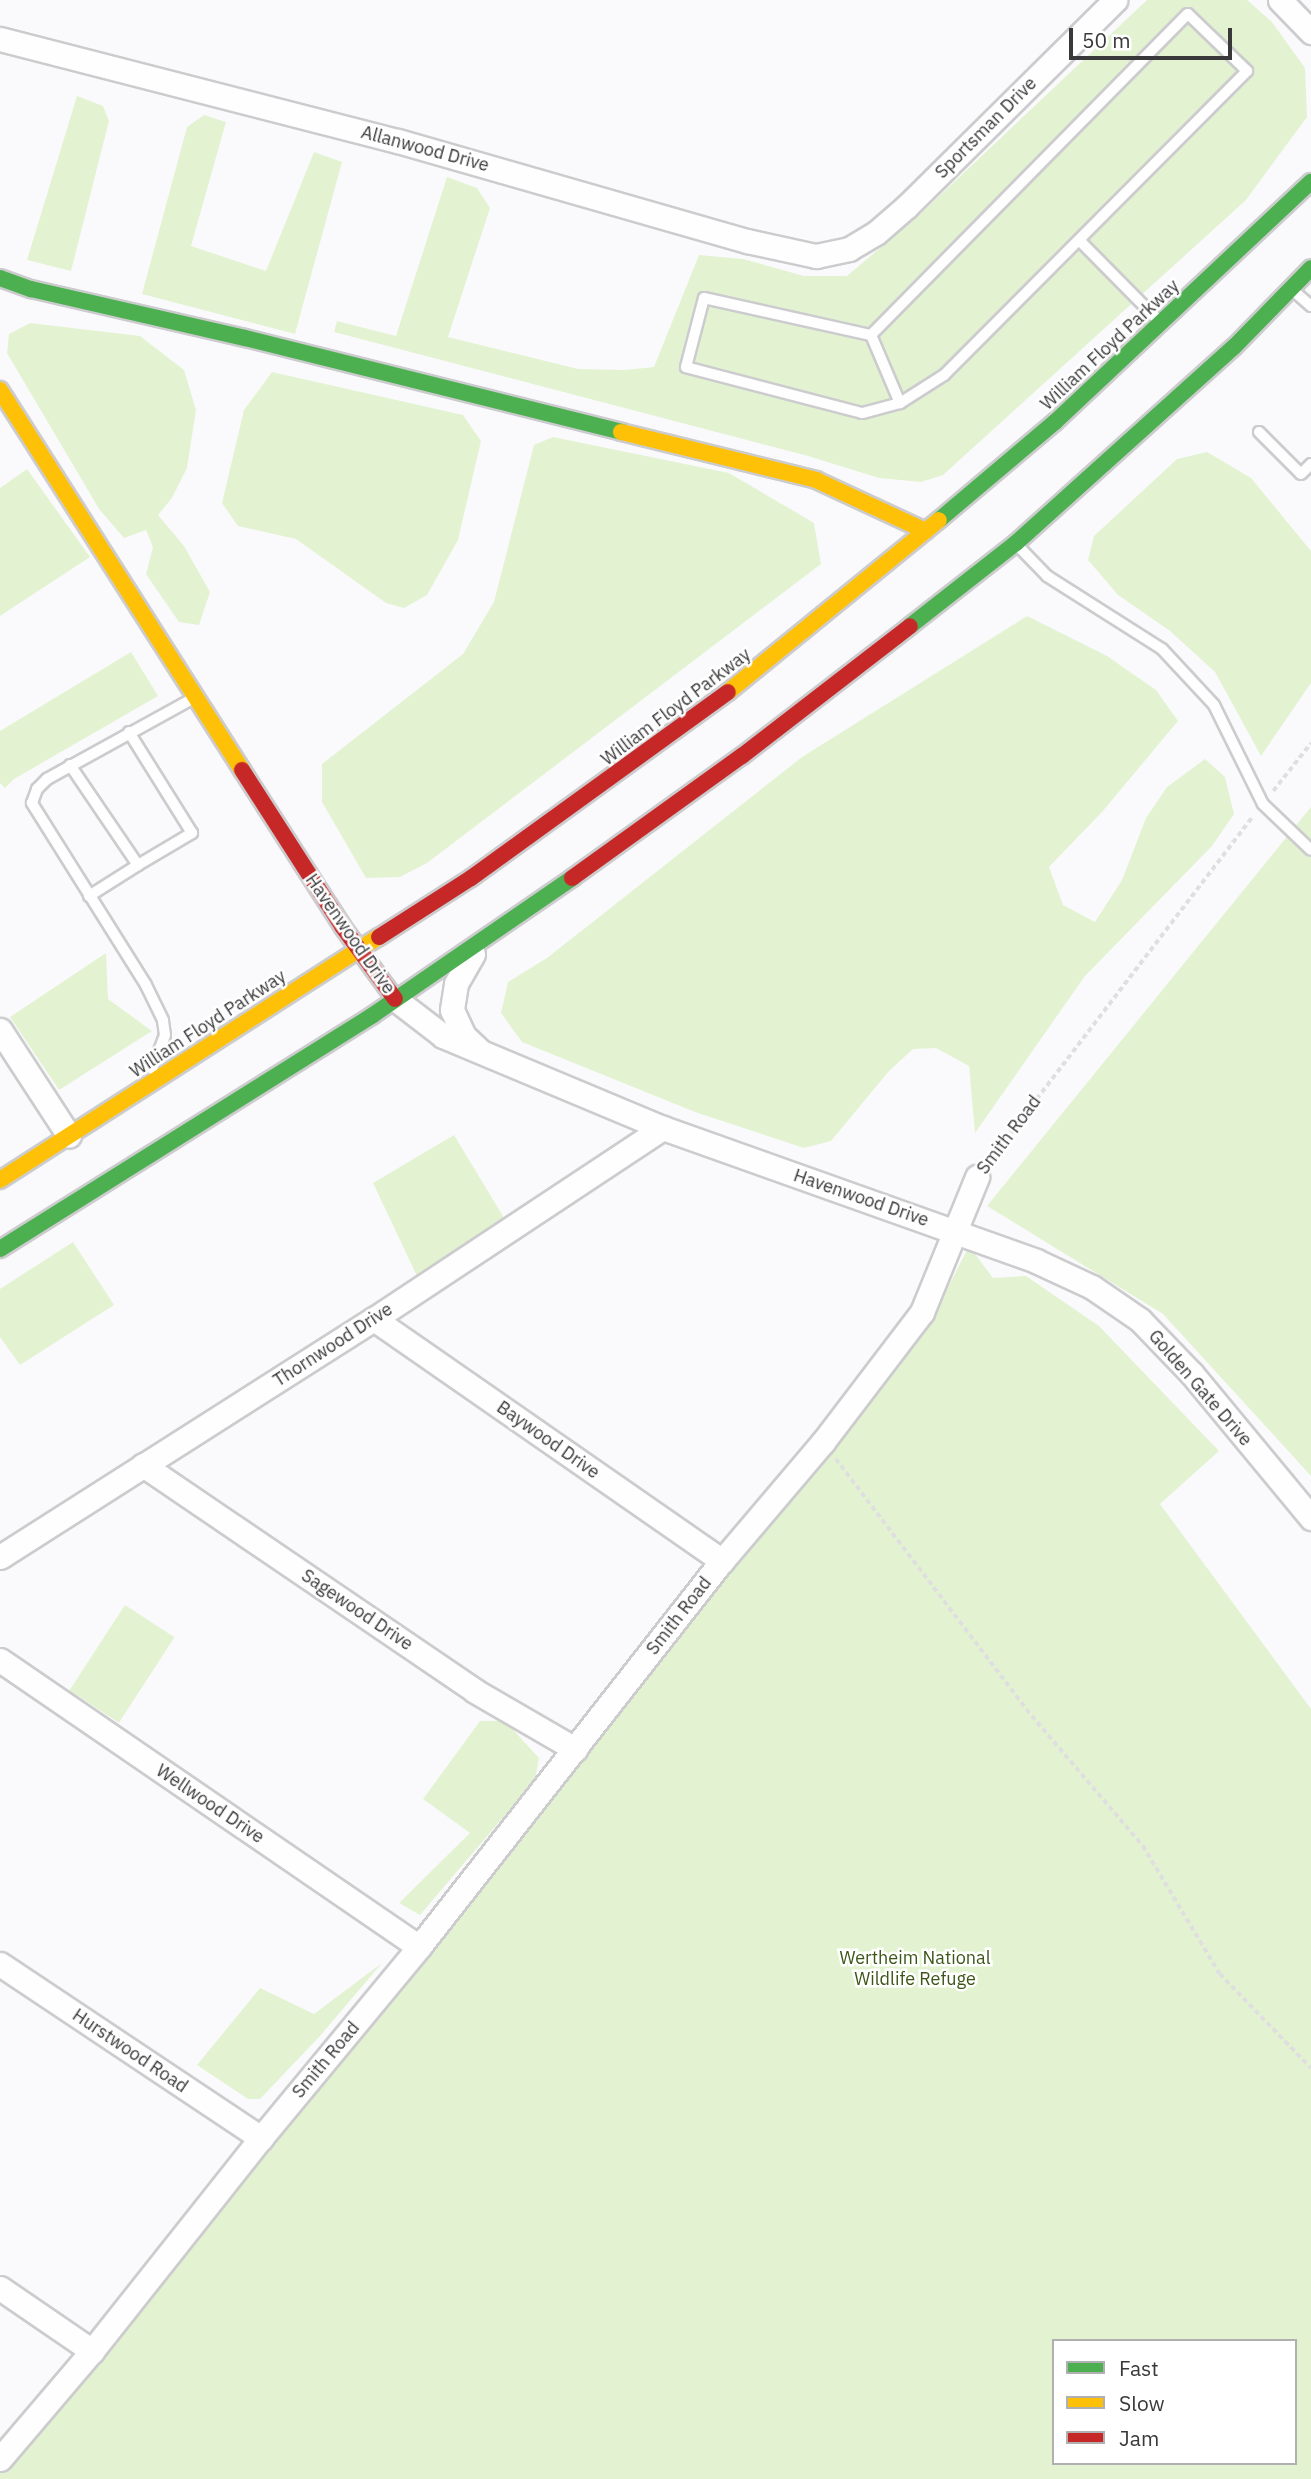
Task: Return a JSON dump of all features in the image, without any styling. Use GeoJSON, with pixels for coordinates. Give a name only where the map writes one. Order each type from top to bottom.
{"type":"FeatureCollection","features":[{"type":"Feature","properties":{"kind":"main road","name":"William Floyd Parkway"},"geometry":{"type":"LineString","coordinates":[[0,1180],[471,878],[703,712],[1065,414],[1311,182]]}},
{"type":"Feature","properties":{"kind":"main road"},"geometry":{"type":"LineString","coordinates":[[0,1249],[395,999],[485,939],[742,756],[1016,543],[1234,347],[1311,268]]}},
{"type":"Feature","properties":{"kind":"main road"},"geometry":{"type":"LineString","coordinates":[[0,278],[32,289],[299,351],[804,477],[926,531]]}},
{"type":"Feature","properties":{"kind":"main road"},"geometry":{"type":"LineString","coordinates":[[0,286],[32,289]]}},
{"type":"Feature","properties":{"kind":"main road","name":"Havenwood Drive"},"geometry":{"type":"LineString","coordinates":[[0,390],[359,951],[395,999]]}},
{"type":"Feature","properties":{"kind":"street","name":"Sportsman Drive"},"geometry":{"type":"LineString","coordinates":[[849,249],[876,233],[908,206],[1115,0]]}},
{"type":"Feature","properties":{"kind":"street"},"geometry":{"type":"LineString","coordinates":[[1280,0],[1311,32]]}},
{"type":"Feature","properties":{"kind":"street","name":"Allanwood Drive"},"geometry":{"type":"LineString","coordinates":[[0,39],[398,141],[747,241],[816,256],[849,249]]}},
{"type":"Feature","properties":{"kind":"street"},"geometry":{"type":"LineString","coordinates":[[483,1053],[464,1036],[456,1023],[452,997],[468,963],[485,939]]}},
{"type":"Feature","properties":{"kind":"street","name":"Havenwood Drive"},"geometry":{"type":"LineString","coordinates":[[395,999],[443,1036],[663,1128],[956,1232]]}},
{"type":"Feature","properties":{"kind":"street"},"geometry":{"type":"LineString","coordinates":[[0,1030],[69,1136]]}},
{"type":"Feature","properties":{"kind":"street","name":"Thornwood Drive"},"geometry":{"type":"LineString","coordinates":[[0,1557],[374,1319],[663,1128]]}},
{"type":"Feature","properties":{"kind":"street","name":"Smith Road"},"geometry":{"type":"LineString","coordinates":[[0,2459],[92,2351],[261,2138],[419,1947],[722,1561],[823,1442],[922,1312],[976,1177]]}},
{"type":"Feature","properties":{"kind":"street","name":"Golden Gate Drive"},"geometry":{"type":"LineString","coordinates":[[956,1232],[1036,1261],[1092,1287],[1140,1320],[1192,1374],[1311,1518]]}},
{"type":"Feature","properties":{"kind":"street","name":"Baywood Drive"},"geometry":{"type":"LineString","coordinates":[[374,1319],[722,1561]]}},
{"type":"Feature","properties":{"kind":"street","name":"Sagewood Drive"},"geometry":{"type":"LineString","coordinates":[[144,1465],[475,1691],[575,1749]]}},
{"type":"Feature","properties":{"kind":"street","name":"Wellwood Drive"},"geometry":{"type":"LineString","coordinates":[[0,1660],[419,1947]]}},
{"type":"Feature","properties":{"kind":"street","name":"Hurstwood Road"},"geometry":{"type":"LineString","coordinates":[[0,1964],[261,2138]]}},
{"type":"Feature","properties":{"kind":"street"},"geometry":{"type":"LineString","coordinates":[[0,2288],[92,2351]]}},
{"type":"Feature","properties":{"kind":"lane"},"geometry":{"type":"LineString","coordinates":[[1188,14],[1247,71],[944,375],[900,403],[862,413],[687,367],[704,298],[871,335],[1188,14]]}},
{"type":"Feature","properties":{"kind":"lane"},"geometry":{"type":"LineString","coordinates":[[1080,241],[1162,324]]}},
{"type":"Feature","properties":{"kind":"lane"},"geometry":{"type":"LineString","coordinates":[[1291,288],[1311,306]]}},
{"type":"Feature","properties":{"kind":"lane"},"geometry":{"type":"LineString","coordinates":[[871,335],[900,403]]}},
{"type":"Feature","properties":{"kind":"lane"},"geometry":{"type":"LineString","coordinates":[[1258,432],[1301,474],[1311,464]]}},
{"type":"Feature","properties":{"kind":"lane"},"geometry":{"type":"LineString","coordinates":[[1016,543],[1047,576],[1162,649],[1214,705],[1263,804],[1311,850]]}},
{"type":"Feature","properties":{"kind":"lane"},"geometry":{"type":"LineString","coordinates":[[145,1087],[164,1035],[163,1020],[146,985],[33,803],[37,789],[47,779],[196,697]]}},
{"type":"Feature","properties":{"kind":"lane"},"geometry":{"type":"LineString","coordinates":[[89,896],[192,833],[129,732]]}},
{"type":"Feature","properties":{"kind":"lane"},"geometry":{"type":"LineString","coordinates":[[70,765],[138,865]]}},
{"type":"Feature","properties":{"kind":"path","name":"Smith Road"},"geometry":{"type":"LineString","coordinates":[[976,1177],[1311,743]]}},
{"type":"Feature","properties":{"kind":"path"},"geometry":{"type":"LineString","coordinates":[[823,1442],[1032,1716],[1143,1846],[1220,1974],[1311,2068]]}},
{"type":"Feature","properties":{"kind":"green space"},"geometry":{"type":"Polygon","coordinates":[[[1147,0],[1247,0],[1272,22],[1305,68],[1307,117],[1246,200],[943,475],[921,482],[879,478],[808,456],[334,332],[337,321],[396,336],[447,177],[477,188],[490,208],[448,337],[578,369],[624,370],[654,367],[699,255],[743,259],[804,276],[847,276],[918,216],[1147,0]]]}},
{"type":"Feature","properties":{"kind":"green space"},"geometry":{"type":"Polygon","coordinates":[[[77,96],[103,106],[109,121],[71,271],[27,260],[77,96]]]}},
{"type":"Feature","properties":{"kind":"green space"},"geometry":{"type":"Polygon","coordinates":[[[204,115],[226,122],[191,246],[266,271],[314,152],[342,162],[295,334],[142,294],[187,127],[204,115]]]}},
{"type":"Feature","properties":{"kind":"green space"},"geometry":{"type":"Polygon","coordinates":[[[30,323],[140,336],[184,370],[196,410],[187,468],[172,498],[158,515],[184,546],[210,592],[199,625],[179,622],[146,574],[153,547],[146,530],[124,538],[99,509],[7,353],[9,334],[30,323]]]}},
{"type":"Feature","properties":{"kind":"green space"},"geometry":{"type":"Polygon","coordinates":[[[272,372],[463,415],[481,441],[458,540],[427,595],[404,608],[386,603],[296,539],[238,526],[222,503],[244,410],[272,372]]]}},
{"type":"Feature","properties":{"kind":"green space"},"geometry":{"type":"Polygon","coordinates":[[[553,437],[729,473],[814,523],[821,564],[427,863],[400,877],[366,878],[322,802],[322,764],[463,654],[494,602],[534,445],[553,437]]]}},
{"type":"Feature","properties":{"kind":"green space"},"geometry":{"type":"Polygon","coordinates":[[[1207,452],[1251,478],[1311,551],[1311,683],[1261,756],[1215,672],[1170,631],[1118,595],[1088,560],[1094,536],[1177,459],[1207,452]]]}},
{"type":"Feature","properties":{"kind":"green space"},"geometry":{"type":"Polygon","coordinates":[[[27,469],[90,557],[0,616],[0,488],[27,469]]]}},
{"type":"Feature","properties":{"kind":"green space"},"geometry":{"type":"Polygon","coordinates":[[[1027,616],[1107,656],[1156,690],[1178,721],[1102,812],[1049,867],[1063,905],[1095,922],[1122,880],[1146,818],[1167,787],[1205,759],[1225,777],[1234,814],[1212,846],[1085,976],[975,1133],[969,1066],[936,1048],[913,1049],[889,1071],[831,1141],[804,1148],[695,1112],[522,1042],[501,1013],[508,982],[547,958],[802,757],[1027,616]]]}},
{"type":"Feature","properties":{"kind":"green space"},"geometry":{"type":"Polygon","coordinates":[[[131,652],[158,696],[14,779],[5,788],[0,783],[0,731],[131,652]]]}},
{"type":"Feature","properties":{"kind":"green space"},"geometry":{"type":"Polygon","coordinates":[[[1311,807],[1311,1476],[1163,1314],[987,1206],[1311,807]]]}},
{"type":"Feature","properties":{"kind":"green space"},"geometry":{"type":"Polygon","coordinates":[[[106,953],[108,999],[152,1031],[59,1090],[10,1017],[106,953]]]}},
{"type":"Feature","properties":{"kind":"green space"},"geometry":{"type":"Polygon","coordinates":[[[454,1135],[504,1218],[417,1276],[373,1183],[454,1135]]]}},
{"type":"Feature","properties":{"kind":"green space"},"geometry":{"type":"Polygon","coordinates":[[[73,1242],[114,1305],[20,1365],[0,1337],[0,1289],[73,1242]]]}},
{"type":"Feature","properties":{"kind":"green space","name":"Wertheim National Wildlife Refuge"},"geometry":{"type":"Polygon","coordinates":[[[969,1246],[993,1278],[1026,1276],[1099,1326],[1219,1451],[1160,1504],[1311,1709],[1311,2479],[0,2479],[0,2467],[638,1682],[943,1297],[969,1246]]]}},
{"type":"Feature","properties":{"kind":"green space"},"geometry":{"type":"Polygon","coordinates":[[[125,1605],[174,1637],[119,1723],[69,1691],[125,1605]]]}},
{"type":"Feature","properties":{"kind":"green space"},"geometry":{"type":"Polygon","coordinates":[[[480,1721],[505,1721],[539,1758],[535,1780],[420,1915],[399,1903],[470,1833],[423,1799],[480,1721]]]}},
{"type":"Feature","properties":{"kind":"green space"},"geometry":{"type":"Polygon","coordinates":[[[382,1963],[320,2036],[260,2099],[248,2099],[197,2065],[260,1988],[314,2014],[382,1963]]]}},
{"type":"Feature","properties":{"kind":"traffic: fast"},"geometry":{"type":"LineString","coordinates":[[939,520],[1055,422],[1311,182]]}},
{"type":"Feature","properties":{"kind":"traffic: fast"},"geometry":{"type":"LineString","coordinates":[[910,626],[1016,543],[1234,347],[1311,268]]}},
{"type":"Feature","properties":{"kind":"traffic: fast"},"geometry":{"type":"LineString","coordinates":[[0,278],[31,289],[245,338],[621,432]]}},
{"type":"Feature","properties":{"kind":"traffic: fast"},"geometry":{"type":"LineString","coordinates":[[0,1249],[373,1015],[572,878]]}},
{"type":"Feature","properties":{"kind":"traffic: slow"},"geometry":{"type":"LineString","coordinates":[[0,390],[242,770]]}},
{"type":"Feature","properties":{"kind":"traffic: slow"},"geometry":{"type":"LineString","coordinates":[[621,432],[816,480],[926,531]]}},
{"type":"Feature","properties":{"kind":"traffic: slow"},"geometry":{"type":"LineString","coordinates":[[728,692],[939,520]]}},
{"type":"Feature","properties":{"kind":"traffic: slow"},"geometry":{"type":"LineString","coordinates":[[0,1180],[379,937]]}},
{"type":"Feature","properties":{"kind":"traffic: jam"},"geometry":{"type":"LineString","coordinates":[[572,878],[742,756],[910,626]]}},
{"type":"Feature","properties":{"kind":"traffic: jam"},"geometry":{"type":"LineString","coordinates":[[379,937],[471,878],[728,692]]}},
{"type":"Feature","properties":{"kind":"traffic: jam"},"geometry":{"type":"LineString","coordinates":[[242,770],[342,926],[395,999]]}}]}
